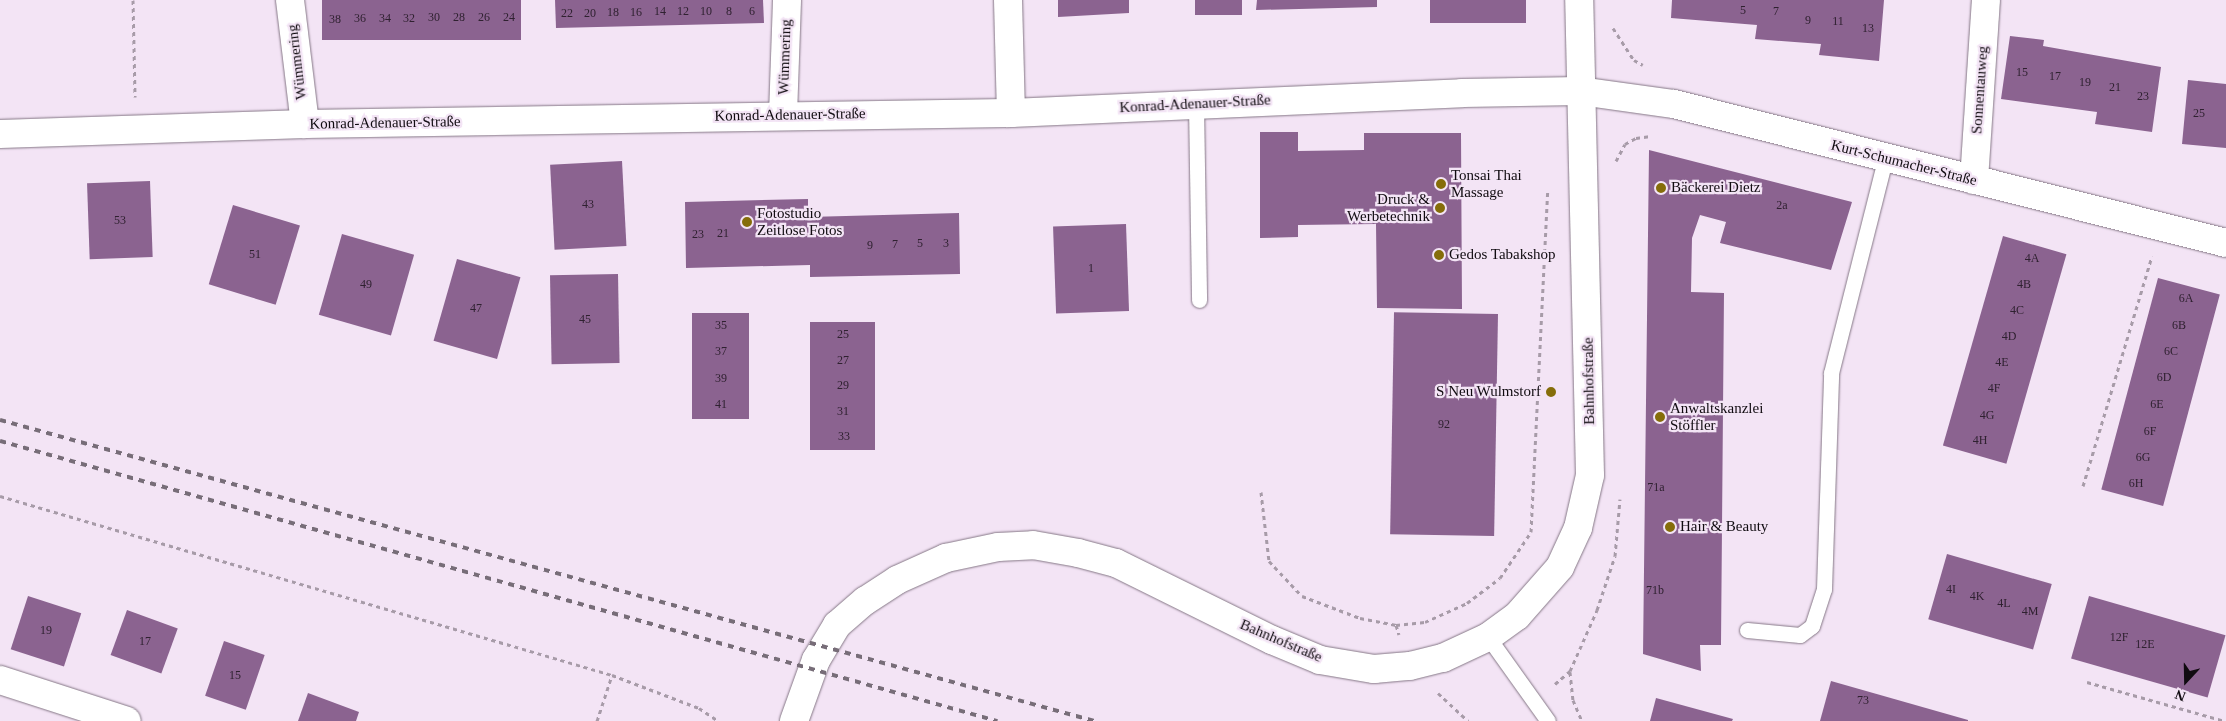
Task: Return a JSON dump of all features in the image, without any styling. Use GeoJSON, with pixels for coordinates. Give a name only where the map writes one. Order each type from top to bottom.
{"type":"FeatureCollection","features":[{"type":"Feature","properties":{"kind":"street","name":"Wümmering"},"geometry":{"type":"LineString","coordinates":[[290,0],[305,124]]}},
{"type":"Feature","properties":{"kind":"street","name":"Wümmering"},"geometry":{"type":"LineString","coordinates":[[784,115],[787,0]]}},
{"type":"Feature","properties":{"kind":"street"},"geometry":{"type":"LineString","coordinates":[[1008,0],[1010,113]]}},
{"type":"Feature","properties":{"kind":"street","name":"Bahnhofstraße"},"geometry":{"type":"LineString","coordinates":[[794,721],[816,660],[837,625],[864,601],[897,580],[946,558],[998,547],[1033,546],[1078,552],[1116,563],[1272,640],[1320,660],[1374,669],[1410,666],[1443,658],[1488,637],[1538,596],[1560,567],[1578,528],[1590,475],[1579,0]]}},
{"type":"Feature","properties":{"kind":"street","name":"Sonnentauweg"},"geometry":{"type":"LineString","coordinates":[[1974,180],[1986,0]]}},
{"type":"Feature","properties":{"kind":"street","name":"Konrad-Adenauer-Straße"},"geometry":{"type":"LineString","coordinates":[[0,134],[305,124],[784,115],[1010,113],[1462,93],[1580,91]]}},
{"type":"Feature","properties":{"kind":"street","name":"Kurt-Schumacher-Straße"},"geometry":{"type":"LineString","coordinates":[[1580,91],[1674,104],[1885,159],[2226,242]]}},
{"type":"Feature","properties":{"kind":"street"},"geometry":{"type":"LineString","coordinates":[[0,680],[127,721]]}},
{"type":"Feature","properties":{"kind":"lane"},"geometry":{"type":"LineString","coordinates":[[1196,104],[1200,300]]}},
{"type":"Feature","properties":{"kind":"lane"},"geometry":{"type":"LineString","coordinates":[[1747,630],[1800,635],[1812,626],[1824,589],[1831,373],[1885,159]]}},
{"type":"Feature","properties":{"kind":"lane"},"geometry":{"type":"LineString","coordinates":[[1488,637],[1548,721]]}},
{"type":"Feature","properties":{"kind":"path"},"geometry":{"type":"LineString","coordinates":[[133,0],[135,98]]}},
{"type":"Feature","properties":{"kind":"path"},"geometry":{"type":"LineString","coordinates":[[1261,492],[1269,561],[1302,596],[1360,618],[1396,625],[1425,622],[1467,603],[1500,578],[1531,532],[1549,185],[1584,184]]}},
{"type":"Feature","properties":{"kind":"path"},"geometry":{"type":"LineString","coordinates":[[2083,486],[2161,227]]}},
{"type":"Feature","properties":{"kind":"path"},"geometry":{"type":"LineString","coordinates":[[0,496],[612,675],[699,708],[718,721]]}},
{"type":"Feature","properties":{"kind":"path"},"geometry":{"type":"LineString","coordinates":[[1396,625],[1410,666],[1468,721]]}},
{"type":"Feature","properties":{"kind":"path"},"geometry":{"type":"LineString","coordinates":[[1570,671],[1573,700],[1582,721]]}},
{"type":"Feature","properties":{"kind":"path"},"geometry":{"type":"LineString","coordinates":[[597,721],[612,675]]}},
{"type":"Feature","properties":{"kind":"path"},"geometry":{"type":"LineString","coordinates":[[2087,682],[2225,721]]}},
{"type":"Feature","properties":{"kind":"building"},"geometry":{"type":"Polygon","coordinates":[[[322,0],[521,0],[521,40],[322,40],[322,0]]]}},
{"type":"Feature","properties":{"kind":"building"},"geometry":{"type":"Polygon","coordinates":[[[555,0],[763,0],[764,23],[556,28],[555,0]]]}},
{"type":"Feature","properties":{"kind":"building"},"geometry":{"type":"Polygon","coordinates":[[[1058,0],[1129,0],[1129,13],[1058,17],[1058,0]]]}},
{"type":"Feature","properties":{"kind":"building"},"geometry":{"type":"Polygon","coordinates":[[[1195,0],[1242,0],[1242,15],[1195,15],[1195,0]]]}},
{"type":"Feature","properties":{"kind":"building"},"geometry":{"type":"Polygon","coordinates":[[[1257,0],[1377,0],[1377,7],[1256,10],[1257,0]]]}},
{"type":"Feature","properties":{"kind":"building"},"geometry":{"type":"Polygon","coordinates":[[[1430,0],[1526,0],[1526,23],[1430,23],[1430,0]]]}},
{"type":"Feature","properties":{"kind":"building"},"geometry":{"type":"Polygon","coordinates":[[[1672,0],[1884,0],[1879,61],[1819,55],[1821,44],[1755,39],[1757,25],[1671,18],[1672,0]]]}},
{"type":"Feature","properties":{"kind":"building"},"geometry":{"type":"Polygon","coordinates":[[[2010,36],[2044,40],[2043,46],[2161,67],[2152,132],[2095,124],[2097,112],[2001,99],[2010,36]]]}},
{"type":"Feature","properties":{"kind":"building"},"geometry":{"type":"Polygon","coordinates":[[[2188,80],[2226,84],[2226,148],[2182,144],[2188,80]]]}},
{"type":"Feature","properties":{"kind":"building"},"geometry":{"type":"Polygon","coordinates":[[[1260,132],[1298,132],[1298,151],[1364,150],[1364,133],[1461,133],[1462,309],[1377,308],[1376,224],[1298,225],[1298,237],[1260,238],[1260,132]]]}},
{"type":"Feature","properties":{"kind":"building"},"geometry":{"type":"Polygon","coordinates":[[[1649,150],[1852,202],[1831,270],[1720,243],[1726,222],[1700,215],[1692,238],[1691,292],[1724,293],[1721,645],[1700,645],[1701,671],[1643,654],[1649,150]]]}},
{"type":"Feature","properties":{"kind":"building"},"geometry":{"type":"Polygon","coordinates":[[[622,161],[626,246],[555,250],[550,165],[622,161]]]}},
{"type":"Feature","properties":{"kind":"building"},"geometry":{"type":"Polygon","coordinates":[[[150,181],[153,257],[90,259],[87,183],[150,181]]]}},
{"type":"Feature","properties":{"kind":"building"},"geometry":{"type":"Polygon","coordinates":[[[808,199],[808,217],[959,213],[960,274],[810,277],[810,265],[686,268],[685,202],[808,199]]]}},
{"type":"Feature","properties":{"kind":"building"},"geometry":{"type":"Polygon","coordinates":[[[233,205],[300,225],[276,305],[209,284],[233,205]]]}},
{"type":"Feature","properties":{"kind":"building"},"geometry":{"type":"Polygon","coordinates":[[[1126,224],[1129,311],[1056,313],[1053,227],[1126,224]]]}},
{"type":"Feature","properties":{"kind":"building"},"geometry":{"type":"Polygon","coordinates":[[[342,234],[414,255],[391,335],[319,315],[342,234]]]}},
{"type":"Feature","properties":{"kind":"building"},"geometry":{"type":"Polygon","coordinates":[[[2003,236],[2066,254],[2006,464],[1943,446],[2003,236]]]}},
{"type":"Feature","properties":{"kind":"building"},"geometry":{"type":"Polygon","coordinates":[[[457,259],[520,277],[497,359],[434,341],[457,259]]]}},
{"type":"Feature","properties":{"kind":"building"},"geometry":{"type":"Polygon","coordinates":[[[618,274],[620,363],[552,364],[550,275],[618,274]]]}},
{"type":"Feature","properties":{"kind":"building"},"geometry":{"type":"Polygon","coordinates":[[[2158,278],[2220,295],[2163,506],[2101,490],[2158,278]]]}},
{"type":"Feature","properties":{"kind":"building"},"geometry":{"type":"Polygon","coordinates":[[[1394,312],[1498,314],[1494,536],[1390,534],[1394,312]]]}},
{"type":"Feature","properties":{"kind":"building"},"geometry":{"type":"Polygon","coordinates":[[[692,313],[749,313],[749,419],[692,419],[692,313]]]}},
{"type":"Feature","properties":{"kind":"building"},"geometry":{"type":"Polygon","coordinates":[[[810,322],[875,322],[875,450],[810,450],[810,322]]]}},
{"type":"Feature","properties":{"kind":"building"},"geometry":{"type":"Polygon","coordinates":[[[1947,554],[2052,584],[2033,649],[1928,619],[1947,554]]]}},
{"type":"Feature","properties":{"kind":"building"},"geometry":{"type":"Polygon","coordinates":[[[28,596],[81,613],[64,667],[11,649],[28,596]]]}},
{"type":"Feature","properties":{"kind":"building"},"geometry":{"type":"Polygon","coordinates":[[[2089,596],[2225,635],[2208,698],[2071,658],[2089,596]]]}},
{"type":"Feature","properties":{"kind":"building"},"geometry":{"type":"Polygon","coordinates":[[[127,610],[178,628],[161,674],[111,655],[127,610]]]}},
{"type":"Feature","properties":{"kind":"building"},"geometry":{"type":"Polygon","coordinates":[[[224,641],[265,655],[246,710],[205,696],[224,641]]]}},
{"type":"Feature","properties":{"kind":"building"},"geometry":{"type":"Polygon","coordinates":[[[1831,681],[1968,720],[1968,721],[1820,721],[1831,681]]]}},
{"type":"Feature","properties":{"kind":"building"},"geometry":{"type":"Polygon","coordinates":[[[308,693],[359,712],[356,721],[298,721],[308,693]]]}},
{"type":"Feature","properties":{"kind":"building"},"geometry":{"type":"Polygon","coordinates":[[[1656,698],[1733,719],[1732,721],[1650,721],[1656,698]]]}},
{"type":"Feature","properties":{"kind":"railway"},"geometry":{"type":"LineString","coordinates":[[0,420],[1094,721]]}},
{"type":"Feature","properties":{"kind":"railway"},"geometry":{"type":"LineString","coordinates":[[0,441],[997,721]]}},
{"type":"Feature","properties":{"kind":"place","name":"Tonsai Thai Massage"},"geometry":{"type":"Point","coordinates":[1441,184]}},
{"type":"Feature","properties":{"kind":"place","name":"Bäckerei Dietz"},"geometry":{"type":"Point","coordinates":[1661,188]}},
{"type":"Feature","properties":{"kind":"place","name":"Druck & Werbetechnik"},"geometry":{"type":"Point","coordinates":[1440,208]}},
{"type":"Feature","properties":{"kind":"place","name":"Fotostudio Zeitlose Fotos"},"geometry":{"type":"Point","coordinates":[747,222]}},
{"type":"Feature","properties":{"kind":"place","name":"Gedos Tabakshop"},"geometry":{"type":"Point","coordinates":[1439,255]}},
{"type":"Feature","properties":{"kind":"place","name":"S Neu Wulmstorf"},"geometry":{"type":"Point","coordinates":[1551,392]}},
{"type":"Feature","properties":{"kind":"place","name":"Anwaltskanzlei Stöffler"},"geometry":{"type":"Point","coordinates":[1660,417]}},
{"type":"Feature","properties":{"kind":"place","name":"Hair & Beauty"},"geometry":{"type":"Point","coordinates":[1670,527]}}]}
